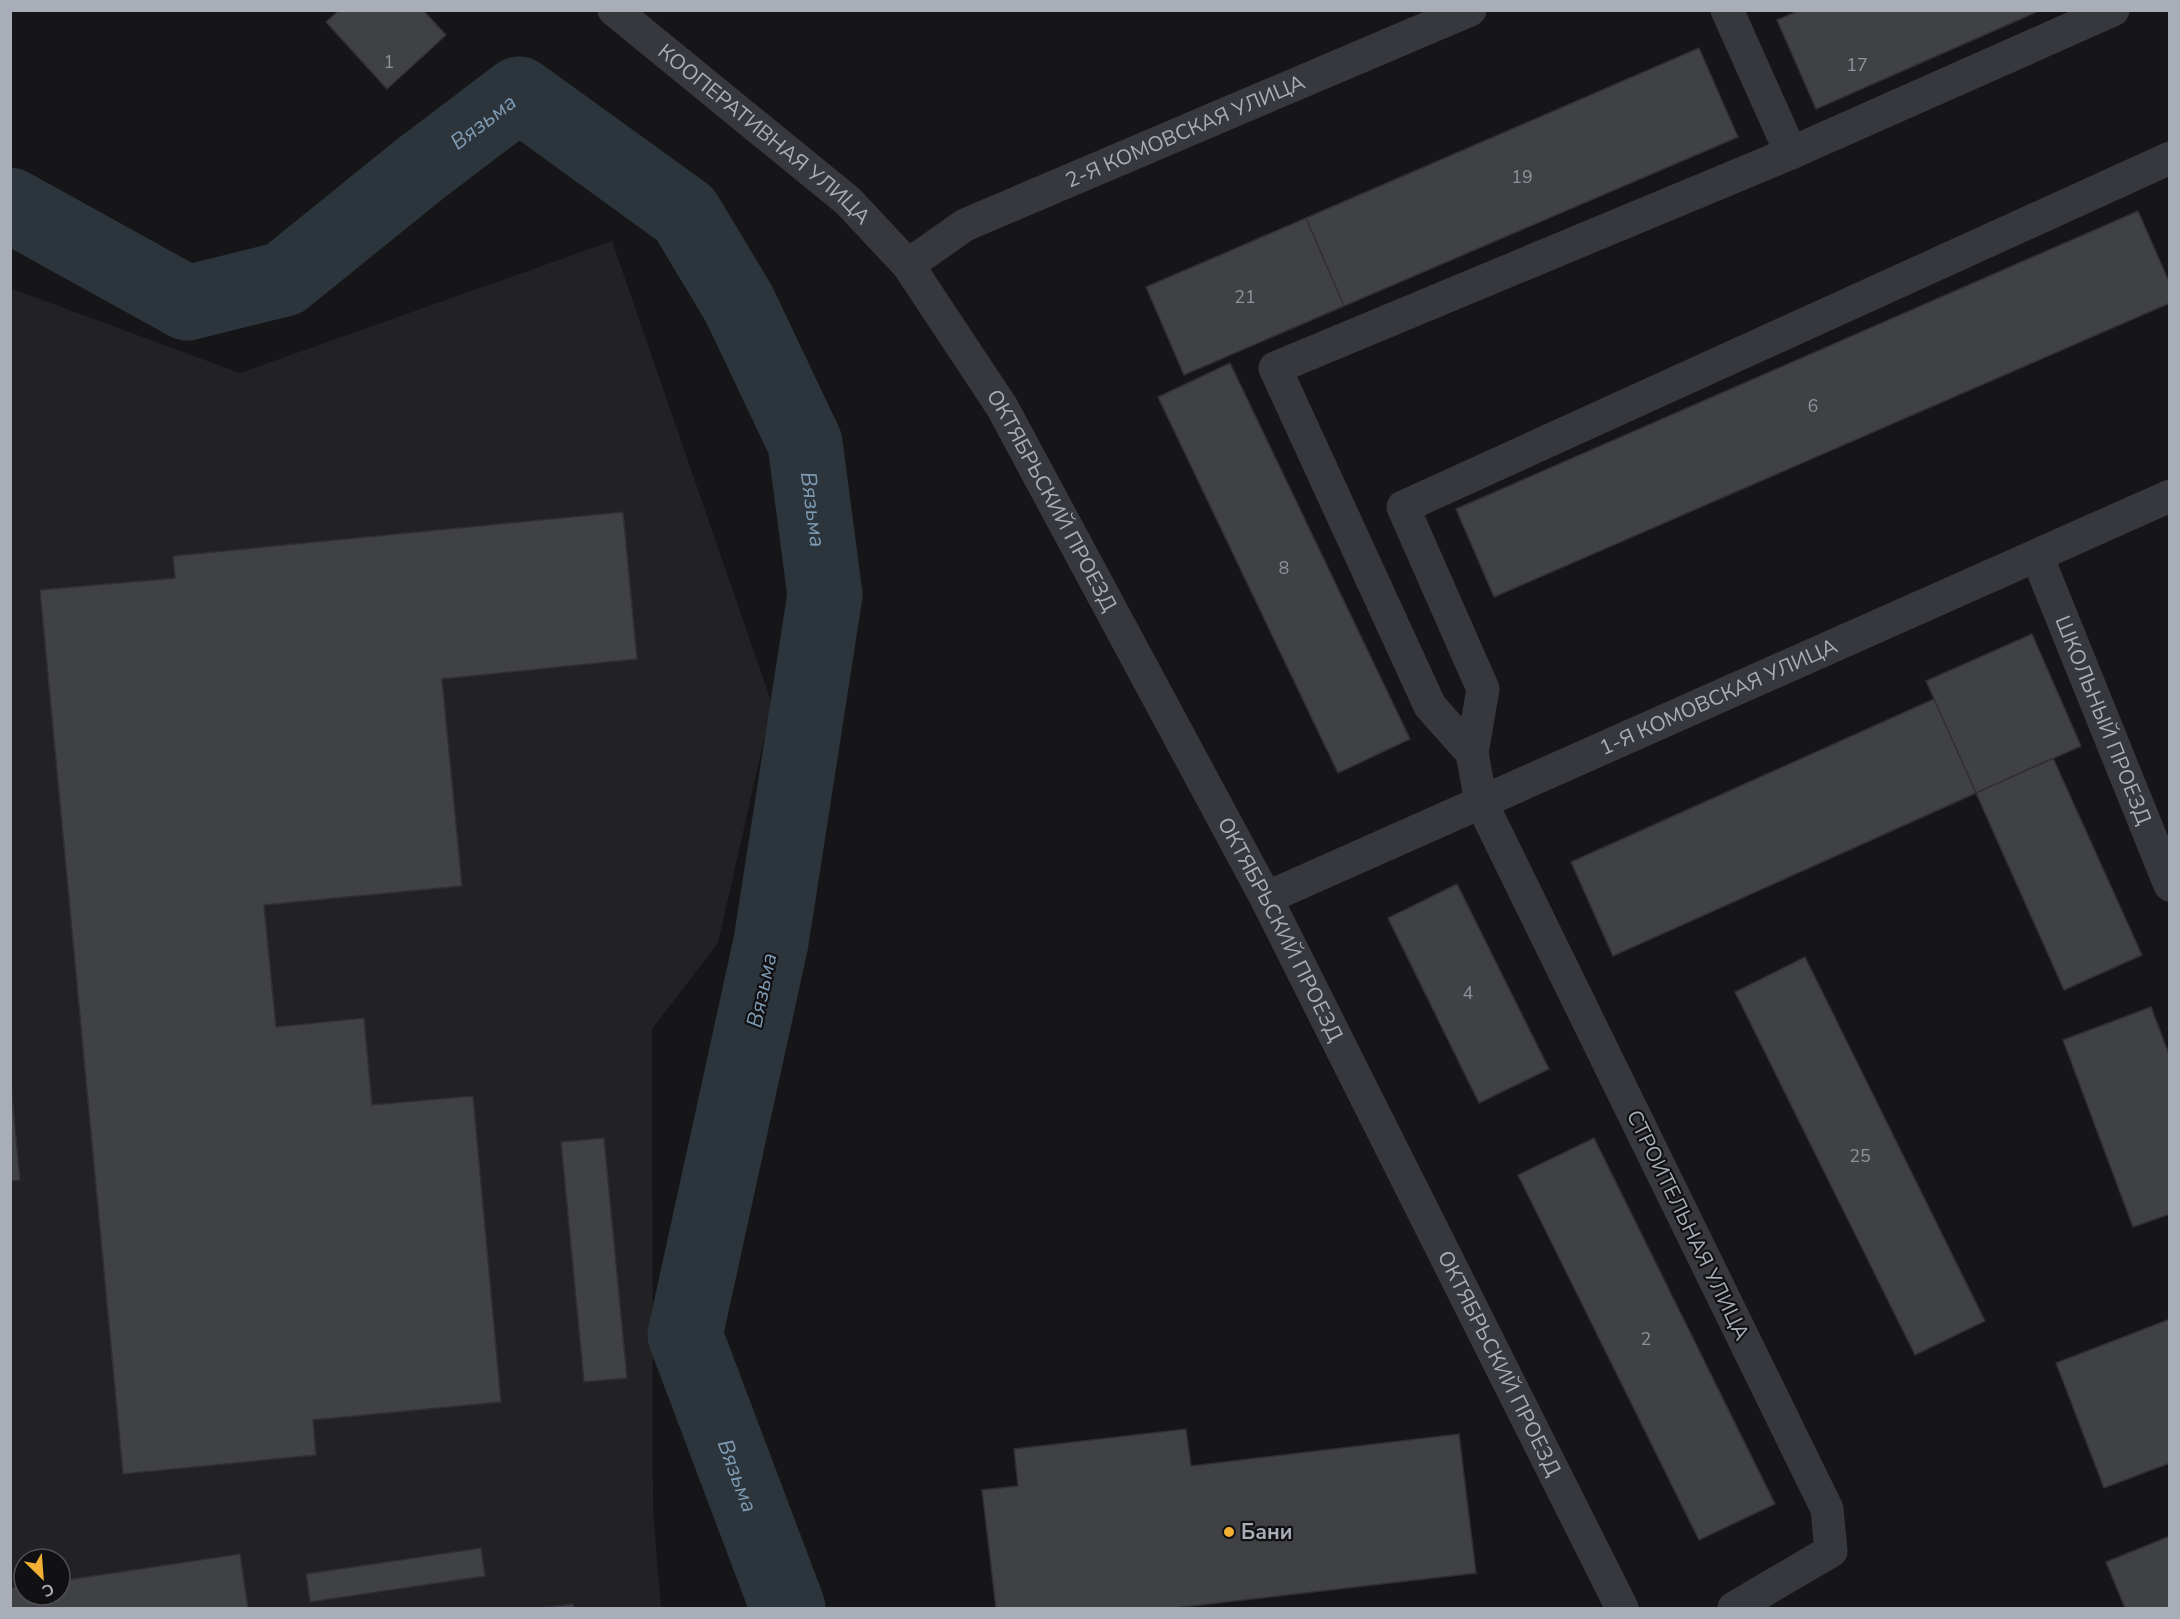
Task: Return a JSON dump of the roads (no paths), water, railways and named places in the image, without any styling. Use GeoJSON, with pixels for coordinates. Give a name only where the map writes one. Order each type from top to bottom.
{"type":"FeatureCollection","features":[{"type":"Feature","properties":{"kind":"street","name":"КООПЕРАТИВНАЯ УЛИЦА"},"geometry":{"type":"LineString","coordinates":[[614,10],[848,201],[908,266]]}},
{"type":"Feature","properties":{"kind":"street","name":"2-Я КОМОВСКАЯ УЛИЦА"},"geometry":{"type":"LineString","coordinates":[[908,266],[965,225],[1470,10]]}},
{"type":"Feature","properties":{"kind":"street"},"geometry":{"type":"LineString","coordinates":[[1727,10],[1791,153]]}},
{"type":"Feature","properties":{"kind":"street"},"geometry":{"type":"LineString","coordinates":[[1472,753],[1430,706],[1275,368],[1791,153],[2114,10]]}},
{"type":"Feature","properties":{"kind":"street"},"geometry":{"type":"LineString","coordinates":[[1481,802],[1472,753],[1483,689],[1403,507],[2168,162]]}},
{"type":"Feature","properties":{"kind":"street","name":"ОКТЯБРЬСКИЙ ПРОЕЗД"},"geometry":{"type":"LineString","coordinates":[[908,266],[1002,407],[1266,898],[1622,1608]]}},
{"type":"Feature","properties":{"kind":"street","name":"1-Я КОМОВСКАЯ УЛИЦА"},"geometry":{"type":"LineString","coordinates":[[1266,898],[2169,496]]}},
{"type":"Feature","properties":{"kind":"street","name":"ШКОЛЬНЫЙ ПРОЕЗД"},"geometry":{"type":"LineString","coordinates":[[2037,556],[2169,885]]}},
{"type":"Feature","properties":{"kind":"street","name":"СТРОИТЕЛЬНАЯ УЛИЦА"},"geometry":{"type":"LineString","coordinates":[[1481,802],[1827,1509],[1831,1551],[1734,1608]]}},
{"type":"Feature","properties":{"kind":"waterway","name":"Вязьма"},"geometry":{"type":"LineString","coordinates":[[10,205],[187,303],[284,279],[420,169],[519,94],[685,214],[739,304],[805,443],[825,595],[771,942],[685,1335],[788,1608]]}},
{"type":"Feature","properties":{"kind":"place","name":"Бани"},"geometry":{"type":"Point","coordinates":[1229,1532]}}]}
